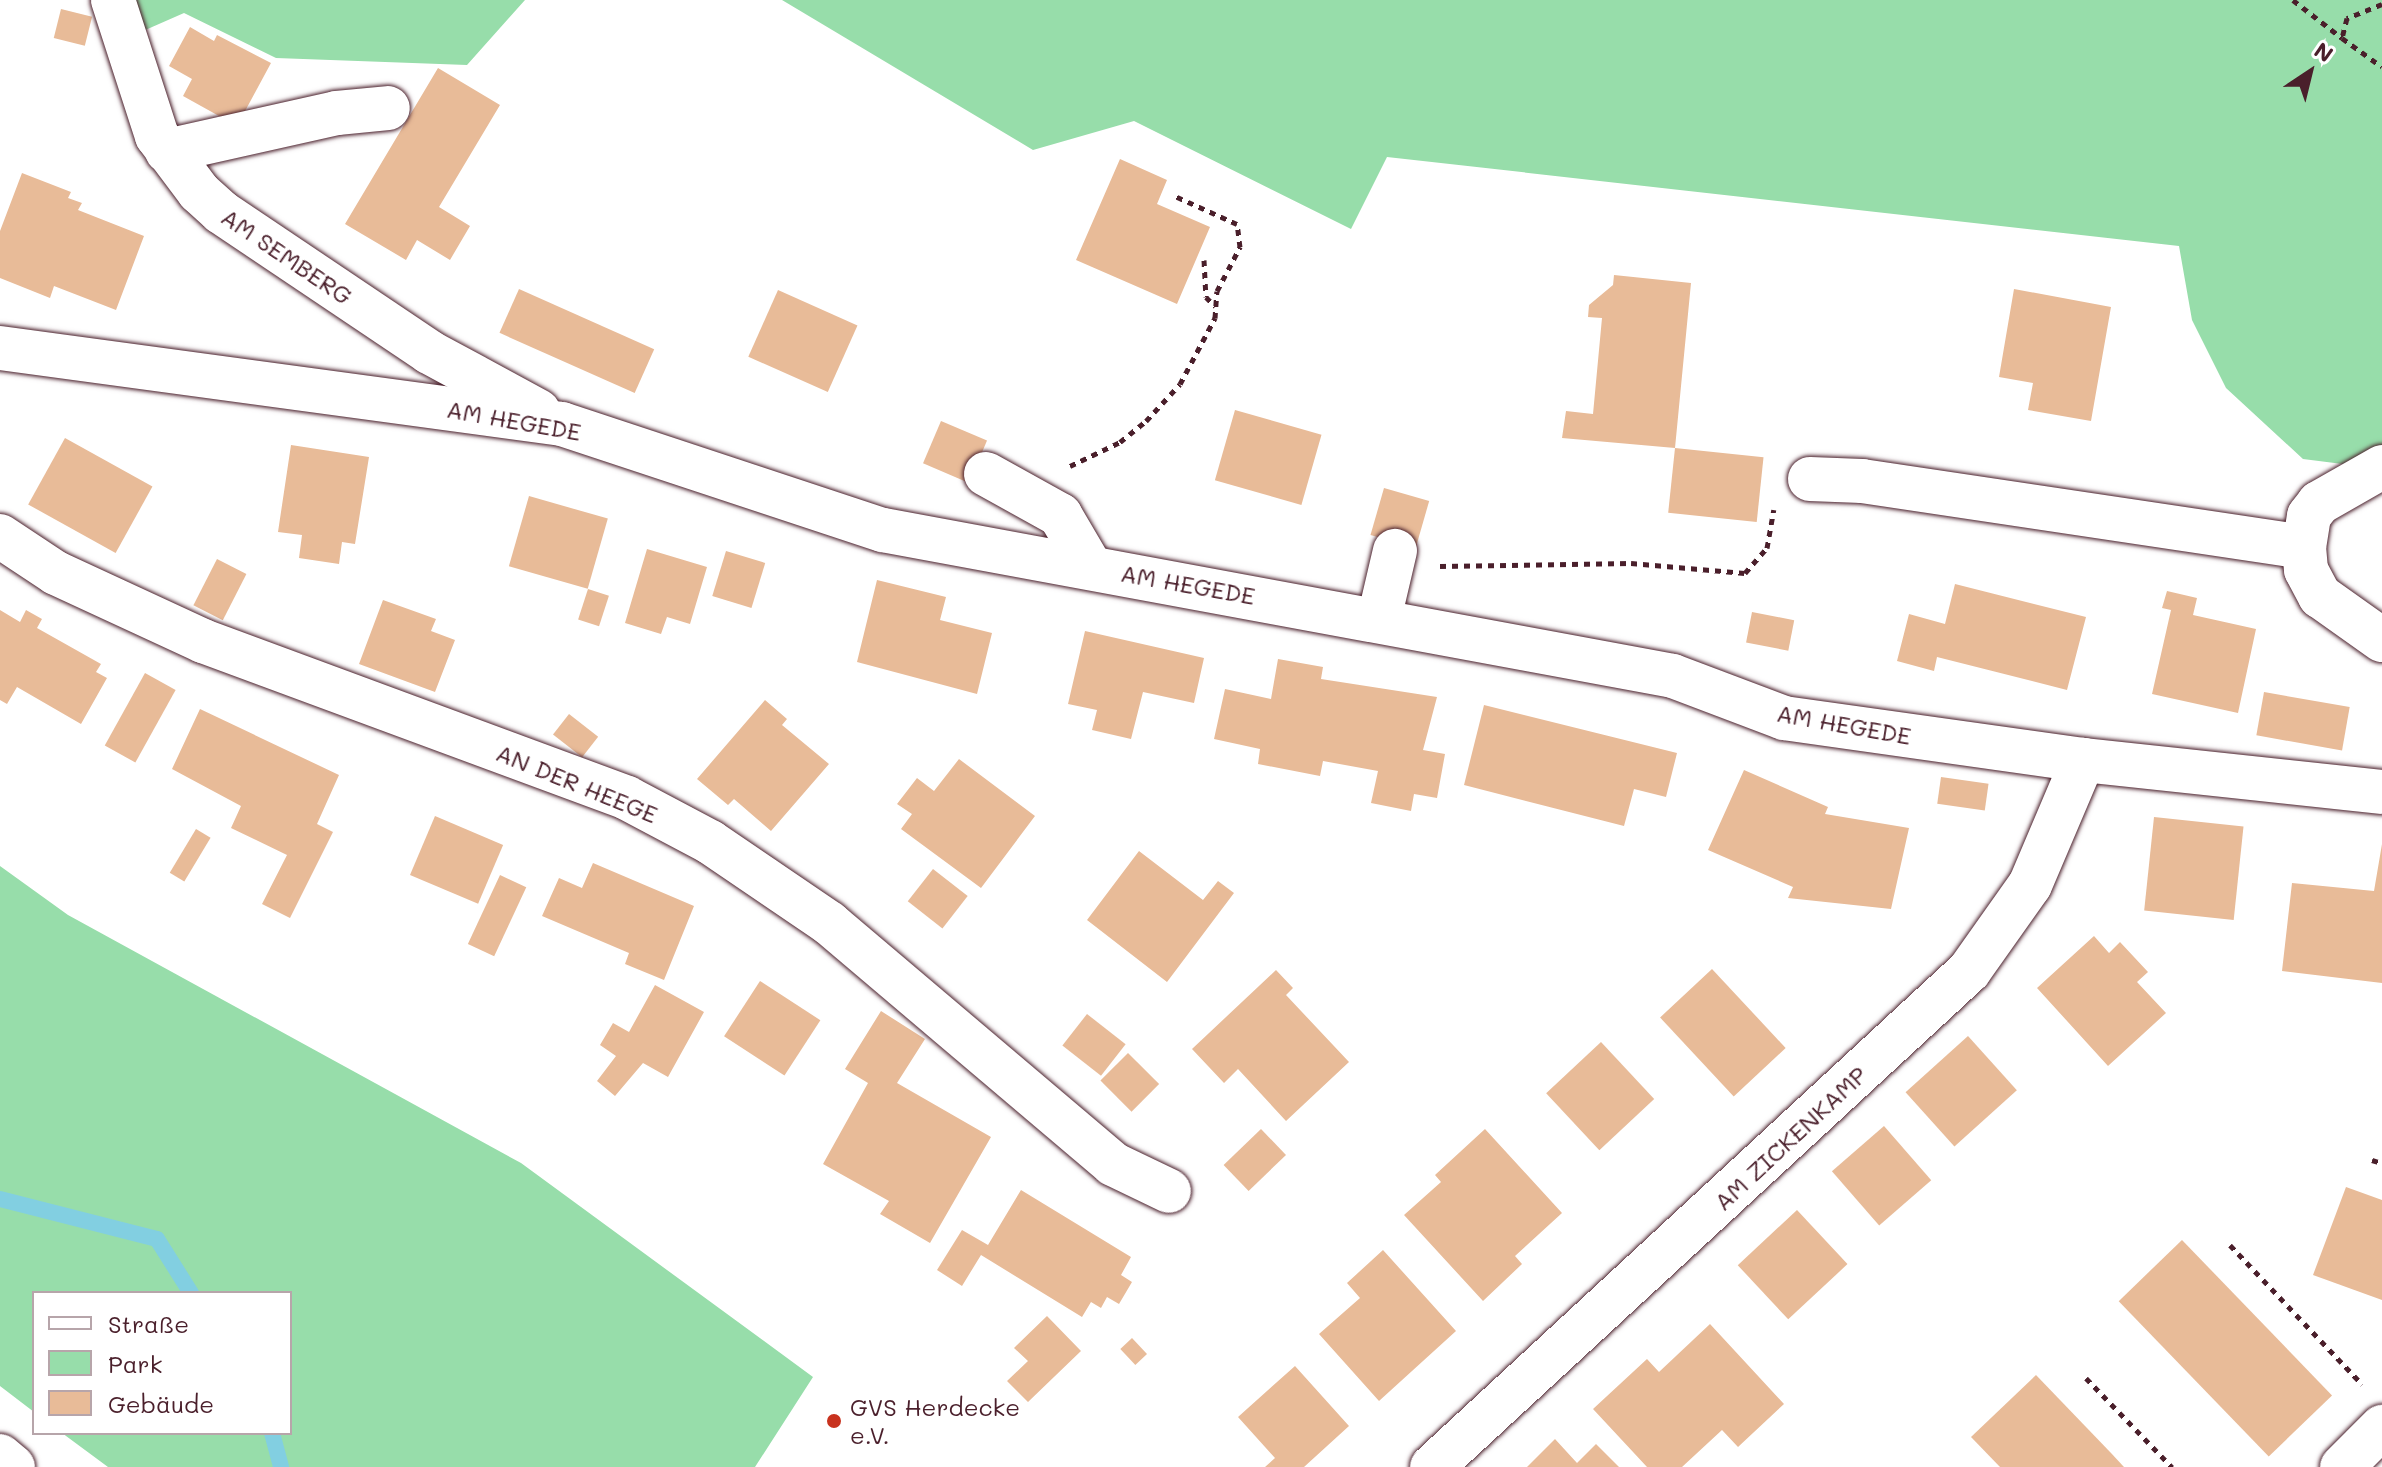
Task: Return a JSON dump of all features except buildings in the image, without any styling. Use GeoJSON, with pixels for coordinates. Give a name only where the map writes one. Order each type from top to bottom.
{"type":"FeatureCollection","features":[{"type":"Feature","properties":{"kind":"street","name":"AM SEMBERG"},"geometry":{"type":"LineString","coordinates":[[113,0],[157,136],[221,212],[429,352],[562,424]]}},
{"type":"Feature","properties":{"kind":"street"},"geometry":{"type":"LineString","coordinates":[[167,151],[324,115],[388,108]]}},
{"type":"Feature","properties":{"kind":"street","name":"AM HEGEDE"},"geometry":{"type":"LineString","coordinates":[[0,348],[562,424],[883,530],[1379,619],[1673,676],[1784,718],[2083,760],[2382,792]]}},
{"type":"Feature","properties":{"kind":"street"},"geometry":{"type":"LineString","coordinates":[[2382,467],[2319,503],[2309,516],[2304,547],[2306,570],[2320,596],[2382,640]]}},
{"type":"Feature","properties":{"kind":"street"},"geometry":{"type":"LineString","coordinates":[[1810,479],[1862,481],[2304,547]]}},
{"type":"Feature","properties":{"kind":"street"},"geometry":{"type":"LineString","coordinates":[[1003,483],[1060,515],[1090,566]]}},
{"type":"Feature","properties":{"kind":"street","name":"AN DER HEEGE"},"geometry":{"type":"LineString","coordinates":[[0,536],[56,573],[203,641],[627,798],[710,842],[829,923],[1113,1164],[1169,1191]]}},
{"type":"Feature","properties":{"kind":"street"},"geometry":{"type":"LineString","coordinates":[[1379,619],[1393,559]]}},
{"type":"Feature","properties":{"kind":"street","name":"AM ZICKENKAMP"},"geometry":{"type":"LineString","coordinates":[[1432,1467],[1969,971],[2030,885],[2083,760]]}},
{"type":"Feature","properties":{"kind":"street"},"geometry":{"type":"LineString","coordinates":[[2342,1467],[2377,1410]]}},
{"type":"Feature","properties":{"kind":"street"},"geometry":{"type":"LineString","coordinates":[[0,1456],[13,1467]]}},
{"type":"Feature","properties":{"kind":"path"},"geometry":{"type":"LineString","coordinates":[[2293,0],[2382,67]]}},
{"type":"Feature","properties":{"kind":"path"},"geometry":{"type":"LineString","coordinates":[[2342,38],[2347,18],[2382,4]]}},
{"type":"Feature","properties":{"kind":"path"},"geometry":{"type":"LineString","coordinates":[[1003,483],[1081,462],[1120,442],[1146,421],[1193,365],[1216,307],[1217,291],[1240,247],[1237,224],[1175,196]]}},
{"type":"Feature","properties":{"kind":"path"},"geometry":{"type":"LineString","coordinates":[[1204,260],[1206,297],[1216,307]]}},
{"type":"Feature","properties":{"kind":"path"},"geometry":{"type":"LineString","coordinates":[[1393,559],[1631,563],[1745,573],[1767,548],[1775,506],[1786,486],[1810,479]]}},
{"type":"Feature","properties":{"kind":"path"},"geometry":{"type":"LineString","coordinates":[[2372,1160],[2382,1163]]}},
{"type":"Feature","properties":{"kind":"path"},"geometry":{"type":"LineString","coordinates":[[2230,1245],[2377,1410]]}},
{"type":"Feature","properties":{"kind":"path"},"geometry":{"type":"LineString","coordinates":[[2086,1378],[2172,1467]]}},
{"type":"Feature","properties":{"kind":"green space"},"geometry":{"type":"Polygon","coordinates":[[[132,0],[525,0],[467,65],[276,58],[184,13],[143,31],[132,0]]]}},
{"type":"Feature","properties":{"kind":"green space"},"geometry":{"type":"Polygon","coordinates":[[[782,0],[2382,0],[2382,469],[2303,459],[2226,388],[2192,320],[2179,246],[1387,157],[1351,229],[1134,121],[1033,150],[782,0]]]}},
{"type":"Feature","properties":{"kind":"green space"},"geometry":{"type":"Polygon","coordinates":[[[0,866],[68,915],[521,1163],[813,1377],[755,1467],[108,1467],[65,1435],[292,1435],[292,1291],[32,1291],[32,1410],[0,1386],[0,866]]]}},
{"type":"Feature","properties":{"kind":"waterway"},"geometry":{"type":"LineString","coordinates":[[0,1199],[157,1239],[190,1291]]}},
{"type":"Feature","properties":{"kind":"waterway"},"geometry":{"type":"LineString","coordinates":[[273,1435],[281,1467]]}},
{"type":"Feature","properties":{"kind":"place","name":"GVS Herdecke e.V."},"geometry":{"type":"Point","coordinates":[834,1421]}}]}
